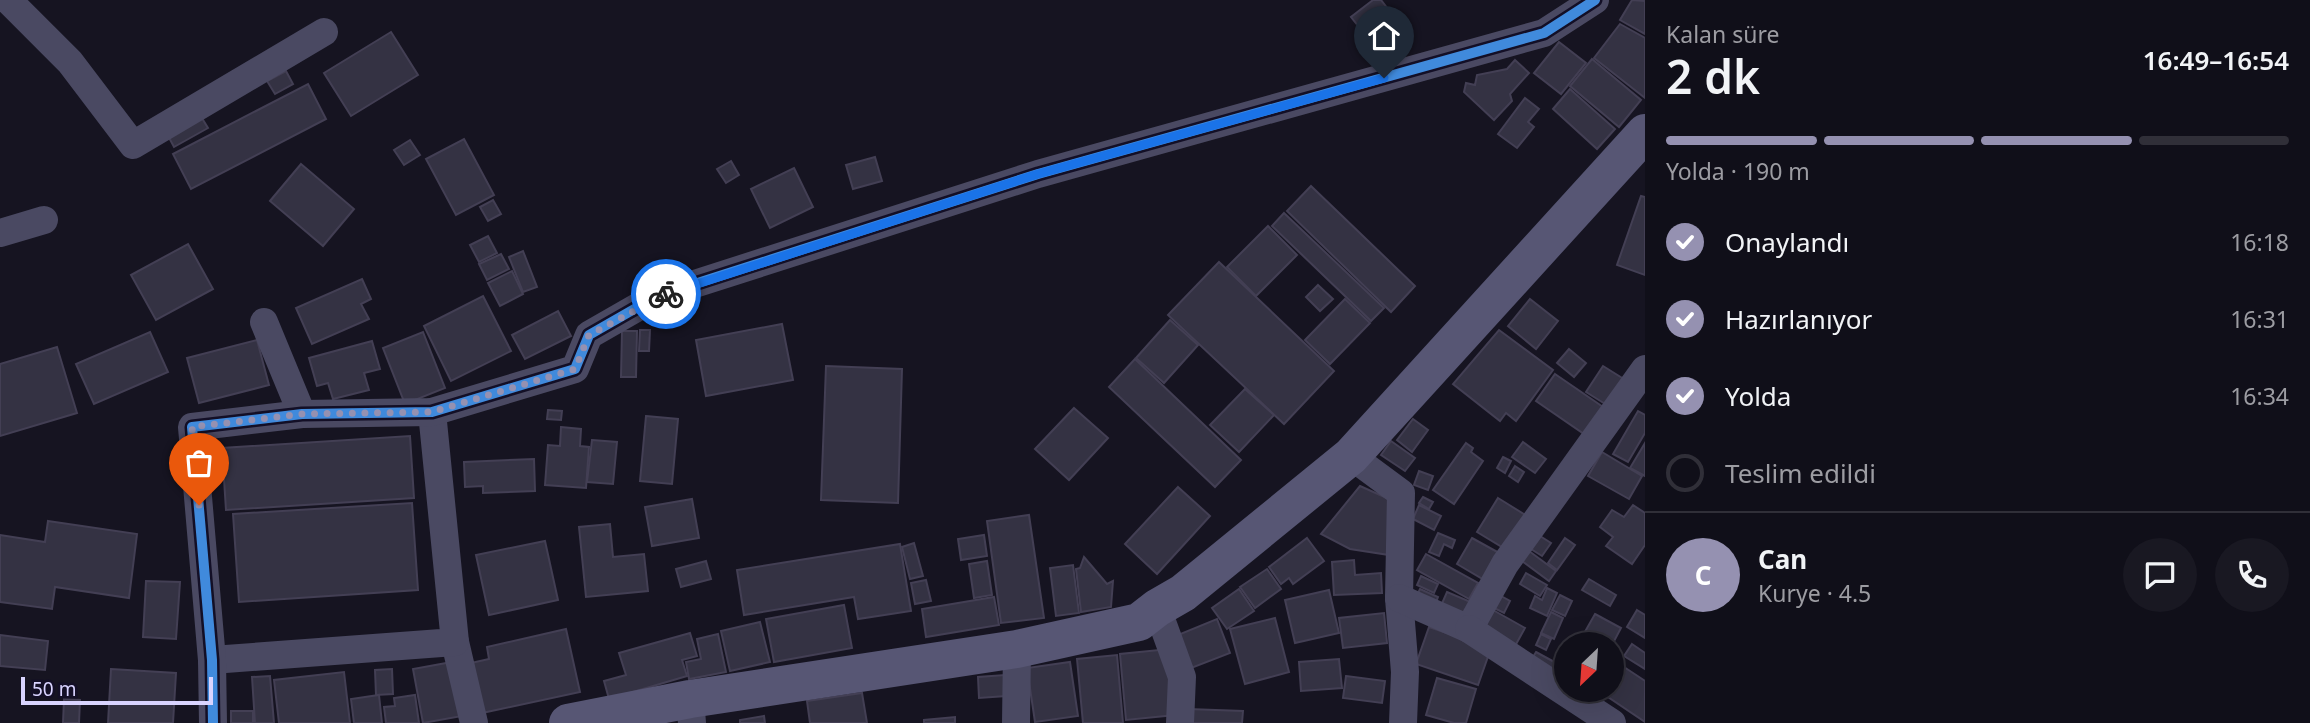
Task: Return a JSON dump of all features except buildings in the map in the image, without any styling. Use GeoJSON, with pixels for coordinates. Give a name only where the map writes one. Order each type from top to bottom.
{"type":"FeatureCollection","features":[{"type":"Feature","properties":{"kind":"street"},"geometry":{"type":"LineString","coordinates":[[8,0],[70,62],[133,145],[324,32]]}},
{"type":"Feature","properties":{"kind":"street"},"geometry":{"type":"LineString","coordinates":[[212,723],[212,660],[192,427],[302,414],[432,412],[575,369],[589,335],[657,296],[1038,174],[1544,33],[1595,0]]}},
{"type":"Feature","properties":{"kind":"street"},"geometry":{"type":"LineString","coordinates":[[568,723],[691,711],[1017,649],[1139,622],[1183,593],[1351,456],[1640,148]]}},
{"type":"Feature","properties":{"kind":"street"},"geometry":{"type":"LineString","coordinates":[[0,233],[44,220]]}},
{"type":"Feature","properties":{"kind":"street"},"geometry":{"type":"LineString","coordinates":[[264,322],[302,414]]}},
{"type":"Feature","properties":{"kind":"street"},"geometry":{"type":"LineString","coordinates":[[1469,629],[1505,564],[1641,385]]}},
{"type":"Feature","properties":{"kind":"street"},"geometry":{"type":"LineString","coordinates":[[432,412],[455,642],[474,723]]}},
{"type":"Feature","properties":{"kind":"street"},"geometry":{"type":"LineString","coordinates":[[1351,456],[1401,493],[1399,598],[1405,672],[1403,723]]}},
{"type":"Feature","properties":{"kind":"street"},"geometry":{"type":"LineString","coordinates":[[1399,598],[1469,629],[1612,723]]}},
{"type":"Feature","properties":{"kind":"street"},"geometry":{"type":"LineString","coordinates":[[1157,608],[1182,677],[1180,723]]}},
{"type":"Feature","properties":{"kind":"street"},"geometry":{"type":"LineString","coordinates":[[212,660],[455,642]]}},
{"type":"Feature","properties":{"kind":"street"},"geometry":{"type":"LineString","coordinates":[[1016,723],[1017,649]]}},
{"type":"Feature","properties":{"kind":"cycle path"},"geometry":{"type":"LineString","coordinates":[[213,723],[212,660],[192,427],[302,414],[432,412],[575,369],[589,335],[657,296],[1038,174],[1544,33],[1595,0]]}},
{"type":"Feature","properties":{"kind":"way so far"},"geometry":{"type":"LineString","coordinates":[[199,505],[192,427],[302,414],[432,412],[575,369],[589,335],[657,296],[666,294]]}},
{"type":"Feature","properties":{"kind":"route"},"geometry":{"type":"LineString","coordinates":[[666,294],[1038,174],[1384,78]]}}]}
